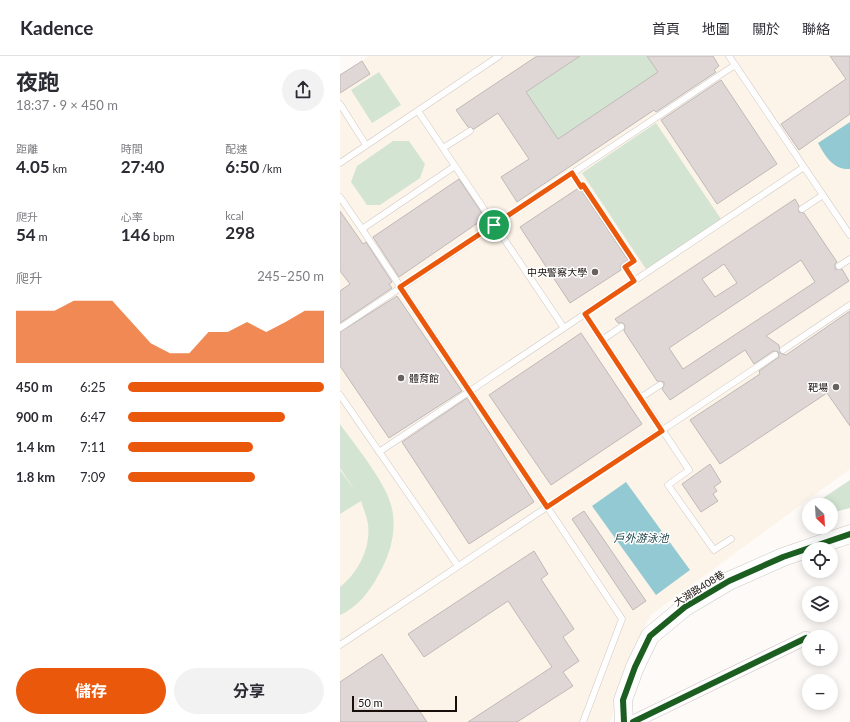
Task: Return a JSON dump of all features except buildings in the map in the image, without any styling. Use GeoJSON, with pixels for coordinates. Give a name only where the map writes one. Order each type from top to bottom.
{"type":"FeatureCollection","features":[{"type":"Feature","properties":{"kind":"street","name":"大湖路408巷"},"geometry":{"type":"LineString","coordinates":[[624,722],[623,700],[635,667],[650,636],[685,607],[729,581],[783,557],[850,534]]}},
{"type":"Feature","properties":{"kind":"street"},"geometry":{"type":"LineString","coordinates":[[633,722],[802,640]]}},
{"type":"Feature","properties":{"kind":"lane"},"geometry":{"type":"LineString","coordinates":[[340,163],[499,56]]}},
{"type":"Feature","properties":{"kind":"lane"},"geometry":{"type":"LineString","coordinates":[[729,56],[850,235]]}},
{"type":"Feature","properties":{"kind":"lane"},"geometry":{"type":"LineString","coordinates":[[340,328],[735,65]]}},
{"type":"Feature","properties":{"kind":"lane"},"geometry":{"type":"LineString","coordinates":[[340,104],[366,146]]}},
{"type":"Feature","properties":{"kind":"lane"},"geometry":{"type":"LineString","coordinates":[[418,111],[564,328]]}},
{"type":"Feature","properties":{"kind":"lane"},"geometry":{"type":"LineString","coordinates":[[443,148],[470,130]]}},
{"type":"Feature","properties":{"kind":"lane"},"geometry":{"type":"LineString","coordinates":[[362,229],[455,166]]}},
{"type":"Feature","properties":{"kind":"lane"},"geometry":{"type":"LineString","coordinates":[[379,452],[804,167]]}},
{"type":"Feature","properties":{"kind":"lane"},"geometry":{"type":"LineString","coordinates":[[572,173],[581,187],[583,185],[634,261],[625,267],[634,281]]}},
{"type":"Feature","properties":{"kind":"lane"},"geometry":{"type":"LineString","coordinates":[[802,209],[823,195]]}},
{"type":"Feature","properties":{"kind":"lane"},"geometry":{"type":"LineString","coordinates":[[340,197],[622,618],[583,722]]}},
{"type":"Feature","properties":{"kind":"lane"},"geometry":{"type":"LineString","coordinates":[[839,266],[850,259]]}},
{"type":"Feature","properties":{"kind":"lane"},"geometry":{"type":"LineString","coordinates":[[783,350],[850,305]]}},
{"type":"Feature","properties":{"kind":"lane"},"geometry":{"type":"LineString","coordinates":[[585,314],[689,470],[668,485],[714,550],[731,539]]}},
{"type":"Feature","properties":{"kind":"lane"},"geometry":{"type":"LineString","coordinates":[[602,340],[621,327]]}},
{"type":"Feature","properties":{"kind":"lane"},"geometry":{"type":"LineString","coordinates":[[340,645],[775,355]]}},
{"type":"Feature","properties":{"kind":"lane"},"geometry":{"type":"LineString","coordinates":[[640,398],[660,384]]}},
{"type":"Feature","properties":{"kind":"lane"},"geometry":{"type":"LineString","coordinates":[[340,395],[458,566]]}},
{"type":"Feature","properties":{"kind":"shaded area","name":"中央警察大學"},"geometry":{"type":"Polygon","coordinates":[[[369,56],[850,56],[850,469],[810,498],[802,498],[802,504],[652,614],[638,638],[610,722],[340,722],[340,76],[369,56]]]}},
{"type":"Feature","properties":{"kind":"green space"},"geometry":{"type":"Polygon","coordinates":[[[580,56],[647,56],[658,72],[558,139],[526,92],[580,56]]]}},
{"type":"Feature","properties":{"kind":"green space"},"geometry":{"type":"Polygon","coordinates":[[[379,72],[401,105],[372,123],[351,90],[379,72]]]}},
{"type":"Feature","properties":{"kind":"green space"},"geometry":{"type":"Polygon","coordinates":[[[656,123],[721,219],[646,269],[582,173],[656,123]]]}},
{"type":"Feature","properties":{"kind":"green space"},"geometry":{"type":"Polygon","coordinates":[[[393,141],[409,141],[425,164],[420,178],[380,205],[367,205],[351,182],[357,166],[393,141]]]}},
{"type":"Feature","properties":{"kind":"green space"},"geometry":{"type":"Polygon","coordinates":[[[340,424],[378,477],[389,499],[394,526],[392,543],[383,567],[358,603],[340,615],[340,587],[358,567],[365,551],[368,533],[367,521],[361,501],[340,514],[340,470],[356,492],[340,468],[340,424]]]}},
{"type":"Feature","properties":{"kind":"green space"},"geometry":{"type":"Polygon","coordinates":[[[850,480],[850,508],[838,511],[838,498],[823,498],[850,480]]]}},
{"type":"Feature","properties":{"kind":"water"},"geometry":{"type":"Polygon","coordinates":[[[850,122],[850,169],[844,169],[834,165],[830,161],[818,143],[850,122]]]}},
{"type":"Feature","properties":{"kind":"water","name":"戶外游泳池"},"geometry":{"type":"Polygon","coordinates":[[[626,482],[690,570],[656,595],[592,506],[626,482]]]}},
{"type":"Feature","properties":{"kind":"cycle path"},"geometry":{"type":"LineString","coordinates":[[624,722],[623,700],[635,667],[650,636],[685,607],[729,581],[783,557],[850,534]]}},
{"type":"Feature","properties":{"kind":"cycle path"},"geometry":{"type":"LineString","coordinates":[[633,722],[802,640]]}},
{"type":"Feature","properties":{"kind":"place","name":"中央警察大學"},"geometry":{"type":"Point","coordinates":[595,272]}},
{"type":"Feature","properties":{"kind":"place","name":"體育館"},"geometry":{"type":"Point","coordinates":[401,378]}},
{"type":"Feature","properties":{"kind":"place","name":"靶場"},"geometry":{"type":"Point","coordinates":[836,387]}},
{"type":"Feature","properties":{"kind":"route"},"geometry":{"type":"LineString","coordinates":[[572,173],[581,187],[583,185],[634,261],[625,267],[634,281],[585,314],[662,431],[547,507],[400,287],[494,225],[572,173]]}}]}
